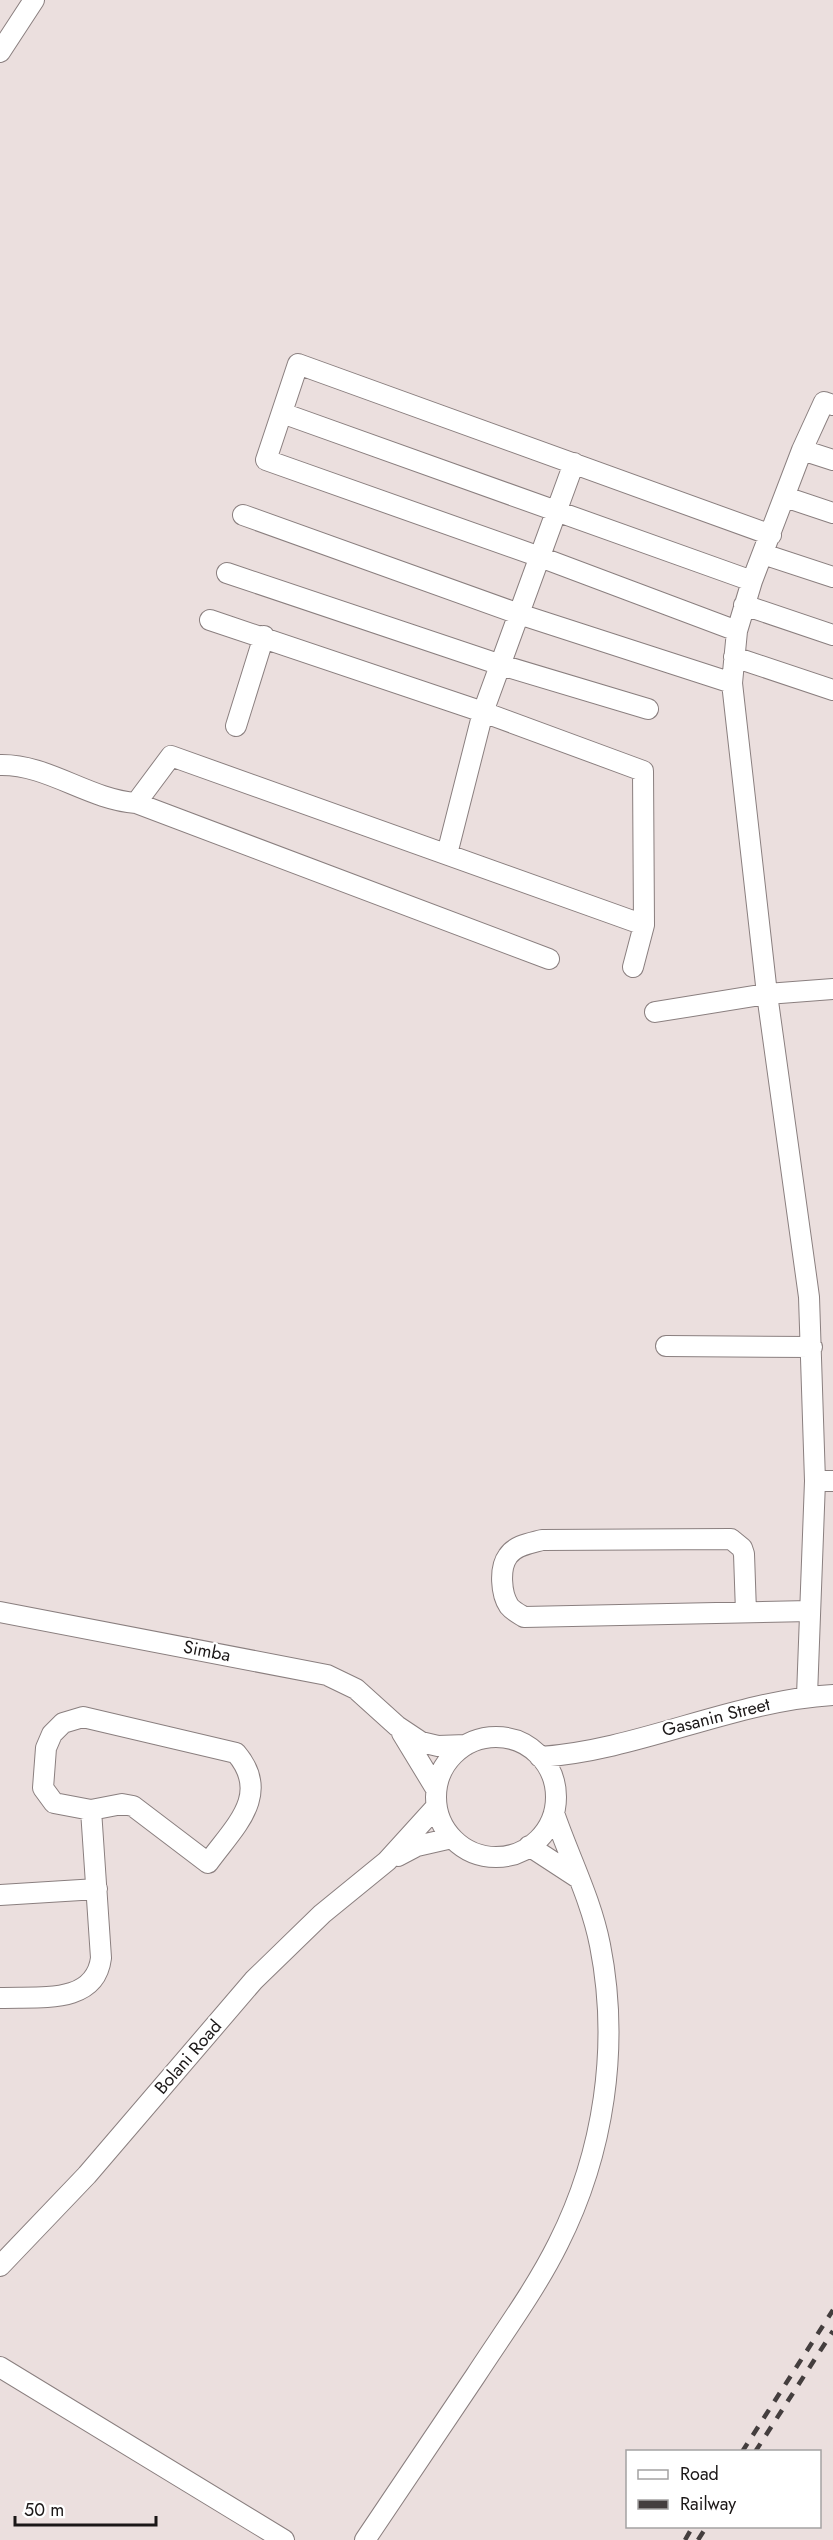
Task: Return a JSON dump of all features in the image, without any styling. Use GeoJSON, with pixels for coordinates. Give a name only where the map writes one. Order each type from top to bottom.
{"type":"FeatureCollection","features":[{"type":"Feature","properties":{"kind":"street"},"geometry":{"type":"LineString","coordinates":[[0,52],[34,0]]}},
{"type":"Feature","properties":{"kind":"street"},"geometry":{"type":"LineString","coordinates":[[737,631],[540,556],[266,460],[298,364],[771,535]]}},
{"type":"Feature","properties":{"kind":"street"},"geometry":{"type":"LineString","coordinates":[[807,1696],[810,1611],[824,1481],[806,1275],[767,994],[732,683],[737,631],[752,581],[802,450],[828,403]]}},
{"type":"Feature","properties":{"kind":"street"},"geometry":{"type":"LineString","coordinates":[[282,413],[752,581]]}},
{"type":"Feature","properties":{"kind":"street"},"geometry":{"type":"LineString","coordinates":[[802,450],[833,460]]}},
{"type":"Feature","properties":{"kind":"street"},"geometry":{"type":"LineString","coordinates":[[447,854],[483,712],[574,463]]}},
{"type":"Feature","properties":{"kind":"street"},"geometry":{"type":"LineString","coordinates":[[784,497],[833,513]]}},
{"type":"Feature","properties":{"kind":"street"},"geometry":{"type":"LineString","coordinates":[[243,515],[519,614],[732,683]]}},
{"type":"Feature","properties":{"kind":"street"},"geometry":{"type":"LineString","coordinates":[[763,554],[833,577]]}},
{"type":"Feature","properties":{"kind":"street"},"geometry":{"type":"LineString","coordinates":[[226,573],[501,665],[648,709]]}},
{"type":"Feature","properties":{"kind":"street"},"geometry":{"type":"LineString","coordinates":[[744,605],[833,635]]}},
{"type":"Feature","properties":{"kind":"street"},"geometry":{"type":"LineString","coordinates":[[210,620],[264,636],[483,712],[643,771],[644,925],[633,967]]}},
{"type":"Feature","properties":{"kind":"street"},"geometry":{"type":"LineString","coordinates":[[236,726],[264,636]]}},
{"type":"Feature","properties":{"kind":"street"},"geometry":{"type":"LineString","coordinates":[[734,657],[833,690]]}},
{"type":"Feature","properties":{"kind":"street"},"geometry":{"type":"LineString","coordinates":[[136,803],[171,756],[644,925]]}},
{"type":"Feature","properties":{"kind":"street"},"geometry":{"type":"LineString","coordinates":[[0,765],[33,768],[95,796],[114,802],[136,803],[549,959]]}},
{"type":"Feature","properties":{"kind":"street"},"geometry":{"type":"LineString","coordinates":[[655,1011],[767,994],[833,989]]}},
{"type":"Feature","properties":{"kind":"street"},"geometry":{"type":"LineString","coordinates":[[666,1346],[812,1347]]}},
{"type":"Feature","properties":{"kind":"street"},"geometry":{"type":"LineString","coordinates":[[746,1612],[744,1554],[742,1548],[731,1539],[542,1540],[515,1549],[507,1556],[503,1575],[504,1597],[511,1609],[524,1617],[810,1611]]}},
{"type":"Feature","properties":{"kind":"street","name":"Simba"},"geometry":{"type":"LineString","coordinates":[[0,1612],[327,1676],[357,1689],[397,1726]]}},
{"type":"Feature","properties":{"kind":"street","name":"Gasanin Street"},"geometry":{"type":"LineString","coordinates":[[540,1757],[601,1749],[709,1718],[807,1696],[833,1695]]}},
{"type":"Feature","properties":{"kind":"street"},"geometry":{"type":"LineString","coordinates":[[83,1717],[236,1754],[247,1766],[253,1788],[249,1805],[208,1863],[133,1806],[122,1804],[91,1810],[54,1803],[43,1788],[46,1748],[52,1734],[63,1723],[83,1717]]}},
{"type":"Feature","properties":{"kind":"street"},"geometry":{"type":"LineString","coordinates":[[365,2540],[535,2283],[557,2246],[577,2204],[601,2118],[609,2030],[600,1945],[580,1879],[554,1813],[555,1789],[550,1772],[540,1757],[526,1745],[508,1738],[484,1738],[466,1745],[438,1746],[421,1742],[397,1726]]}},
{"type":"Feature","properties":{"kind":"street"},"geometry":{"type":"LineString","coordinates":[[397,1726],[436,1798],[442,1824],[452,1838],[470,1851],[486,1856],[508,1856],[529,1846],[543,1834],[554,1813]]}},
{"type":"Feature","properties":{"kind":"street"},"geometry":{"type":"LineString","coordinates":[[436,1798],[444,1766],[466,1745]]}},
{"type":"Feature","properties":{"kind":"street","name":"Gasanin Street"},"geometry":{"type":"LineString","coordinates":[[555,1789],[579,1760],[601,1749]]}},
{"type":"Feature","properties":{"kind":"street","name":"Bolani Road"},"geometry":{"type":"LineString","coordinates":[[387,1861],[436,1798]]}},
{"type":"Feature","properties":{"kind":"street"},"geometry":{"type":"LineString","coordinates":[[0,1998],[76,1993],[91,1984],[99,1972],[101,1958],[91,1810]]}},
{"type":"Feature","properties":{"kind":"street","name":"Bolani Road"},"geometry":{"type":"LineString","coordinates":[[0,2266],[87,2175],[255,1980],[322,1914],[387,1861],[417,1846],[452,1838]]}},
{"type":"Feature","properties":{"kind":"street"},"geometry":{"type":"LineString","coordinates":[[529,1846],[580,1879]]}},
{"type":"Feature","properties":{"kind":"street"},"geometry":{"type":"LineString","coordinates":[[0,1895],[97,1889]]}},
{"type":"Feature","properties":{"kind":"street"},"geometry":{"type":"LineString","coordinates":[[0,2367],[284,2540]]}},
{"type":"Feature","properties":{"kind":"railway"},"geometry":{"type":"LineString","coordinates":[[743,2450],[833,2310]]}},
{"type":"Feature","properties":{"kind":"railway"},"geometry":{"type":"LineString","coordinates":[[756,2450],[833,2331]]}},
{"type":"Feature","properties":{"kind":"railway"},"geometry":{"type":"LineString","coordinates":[[685,2540],[692,2528]]}},
{"type":"Feature","properties":{"kind":"railway"},"geometry":{"type":"LineString","coordinates":[[698,2540],[706,2528]]}}]}
